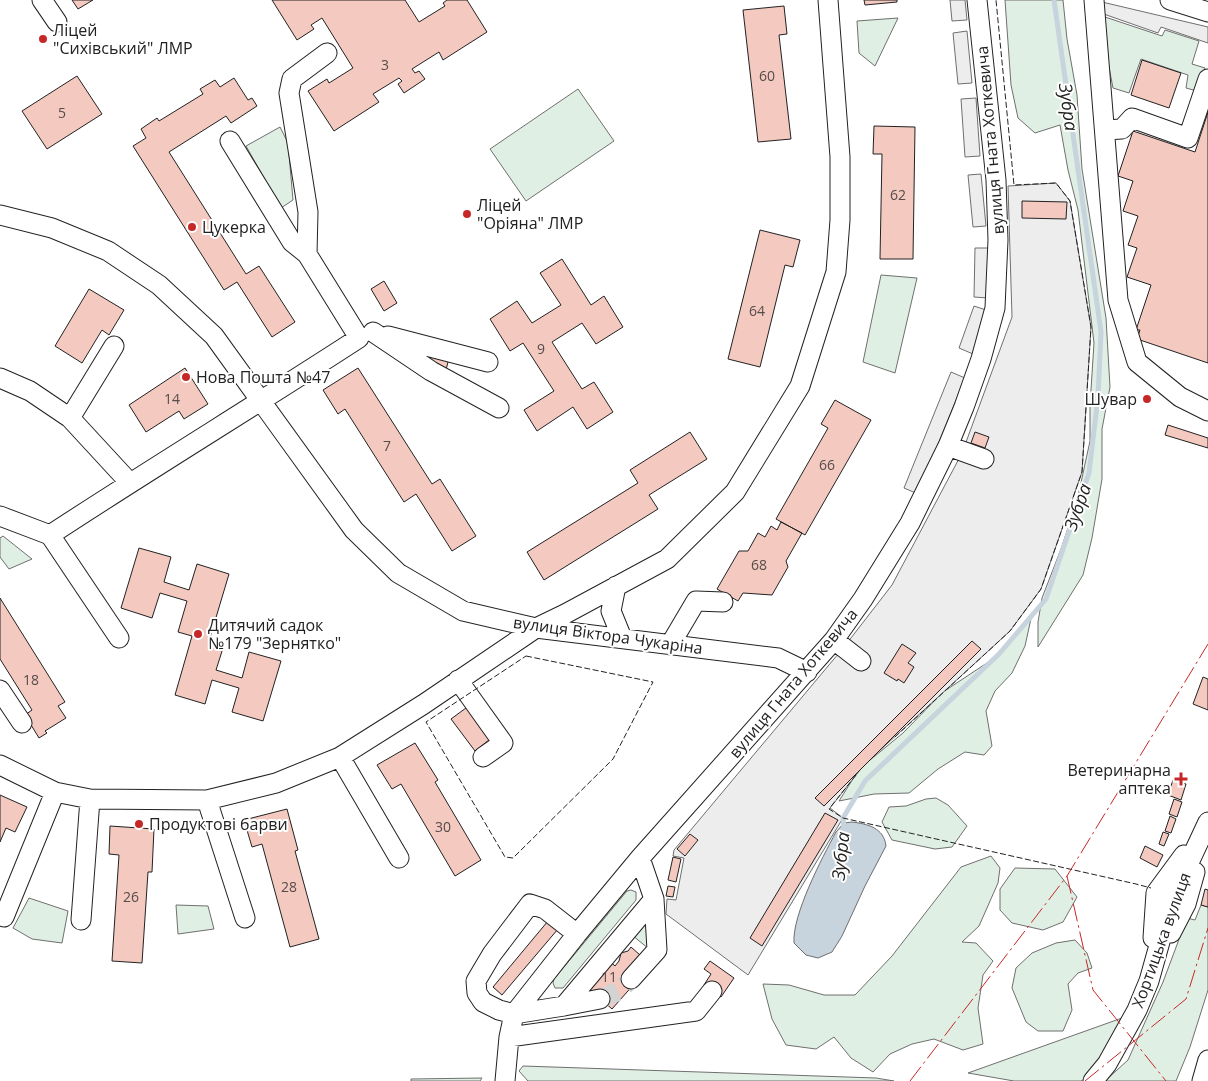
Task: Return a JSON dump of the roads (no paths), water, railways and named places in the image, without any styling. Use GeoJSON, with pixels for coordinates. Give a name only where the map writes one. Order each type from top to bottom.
{"type":"FeatureCollection","features":[{"type":"Feature","properties":{"kind":"street"},"geometry":{"type":"LineString","coordinates":[[42,0],[56,22]]}},
{"type":"Feature","properties":{"kind":"street"},"geometry":{"type":"LineString","coordinates":[[0,765],[55,792],[90,799],[207,800],[276,783],[340,757],[536,628],[667,559],[735,492],[800,386],[836,272],[840,220],[840,157],[828,0]]}},
{"type":"Feature","properties":{"kind":"street","name":"вулиця Гната Хоткевича"},"geometry":{"type":"LineString","coordinates":[[505,1081],[509,1037],[514,1014],[640,858],[834,640],[863,599],[910,523],[948,446],[964,407],[996,308],[998,240],[996,180],[977,0]]}},
{"type":"Feature","properties":{"kind":"street"},"geometry":{"type":"LineString","coordinates":[[1094,0],[1118,300],[1137,362],[1180,397],[1208,411]]}},
{"type":"Feature","properties":{"kind":"street"},"geometry":{"type":"LineString","coordinates":[[1170,0],[1208,12]]}},
{"type":"Feature","properties":{"kind":"street"},"geometry":{"type":"LineString","coordinates":[[307,254],[308,212],[290,93],[292,79],[327,54]]}},
{"type":"Feature","properties":{"kind":"street"},"geometry":{"type":"LineString","coordinates":[[1105,130],[1122,129],[1132,118],[1188,138],[1208,79]]}},
{"type":"Feature","properties":{"kind":"street"},"geometry":{"type":"LineString","coordinates":[[230,141],[292,242],[307,254],[366,335],[499,408]]}},
{"type":"Feature","properties":{"kind":"street","name":"вулиця Віктора Чукаріна"},"geometry":{"type":"LineString","coordinates":[[0,215],[52,228],[108,251],[159,285],[214,336],[354,530],[398,573],[463,611],[536,628],[778,658],[807,672]]}},
{"type":"Feature","properties":{"kind":"street"},"geometry":{"type":"LineString","coordinates":[[50,535],[366,335],[488,362]]}},
{"type":"Feature","properties":{"kind":"street"},"geometry":{"type":"LineString","coordinates":[[70,418],[114,346]]}},
{"type":"Feature","properties":{"kind":"street"},"geometry":{"type":"LineString","coordinates":[[0,378],[30,391],[70,418],[130,483]]}},
{"type":"Feature","properties":{"kind":"street"},"geometry":{"type":"LineString","coordinates":[[948,446],[984,459]]}},
{"type":"Feature","properties":{"kind":"street"},"geometry":{"type":"LineString","coordinates":[[0,516],[50,535],[119,638]]}},
{"type":"Feature","properties":{"kind":"street"},"geometry":{"type":"LineString","coordinates":[[616,586],[611,611],[622,638]]}},
{"type":"Feature","properties":{"kind":"street"},"geometry":{"type":"LineString","coordinates":[[670,645],[696,601],[723,602]]}},
{"type":"Feature","properties":{"kind":"street"},"geometry":{"type":"LineString","coordinates":[[834,640],[861,661]]}},
{"type":"Feature","properties":{"kind":"street"},"geometry":{"type":"LineString","coordinates":[[458,680],[503,743],[483,757]]}},
{"type":"Feature","properties":{"kind":"street"},"geometry":{"type":"LineString","coordinates":[[0,690],[22,723]]}},
{"type":"Feature","properties":{"kind":"street"},"geometry":{"type":"LineString","coordinates":[[340,757],[399,858]]}},
{"type":"Feature","properties":{"kind":"street"},"geometry":{"type":"LineString","coordinates":[[4,917],[55,792]]}},
{"type":"Feature","properties":{"kind":"street"},"geometry":{"type":"LineString","coordinates":[[81,920],[90,799]]}},
{"type":"Feature","properties":{"kind":"street"},"geometry":{"type":"LineString","coordinates":[[207,800],[245,918]]}},
{"type":"Feature","properties":{"kind":"street"},"geometry":{"type":"LineString","coordinates":[[1152,972],[1156,893],[1208,822]]}},
{"type":"Feature","properties":{"kind":"street"},"geometry":{"type":"LineString","coordinates":[[1152,972],[1186,904],[1208,822]]}},
{"type":"Feature","properties":{"kind":"street"},"geometry":{"type":"LineString","coordinates":[[631,979],[657,950],[654,899],[640,858]]}},
{"type":"Feature","properties":{"kind":"street"},"geometry":{"type":"LineString","coordinates":[[564,1006],[654,899]]}},
{"type":"Feature","properties":{"kind":"street"},"geometry":{"type":"LineString","coordinates":[[577,934],[545,909],[530,904],[492,954],[476,980],[477,993],[483,1002],[499,1010],[514,1014],[600,998]]}},
{"type":"Feature","properties":{"kind":"street","name":"Хортицька вулиця"},"geometry":{"type":"LineString","coordinates":[[1093,1081],[1107,1064],[1137,1010],[1152,972]]}},
{"type":"Feature","properties":{"kind":"street"},"geometry":{"type":"LineString","coordinates":[[509,1037],[696,1011],[712,991]]}},
{"type":"Feature","properties":{"kind":"street"},"geometry":{"type":"LineString","coordinates":[[1202,1081],[1208,1060]]}},
{"type":"Feature","properties":{"kind":"water"},"geometry":{"type":"Polygon","coordinates":[[[844,823],[864,824],[879,831],[885,840],[886,846],[842,936],[832,952],[818,958],[806,955],[794,943],[795,931],[803,902],[836,832],[844,823]]]}},
{"type":"Feature","properties":{"kind":"waterway","name":"Зубра"},"geometry":{"type":"LineString","coordinates":[[844,829],[843,818],[865,781],[999,654],[1046,599],[1089,473],[1098,397],[1101,332],[1054,0]]}},
{"type":"Feature","properties":{"kind":"tunnel"},"geometry":{"type":"LineString","coordinates":[[600,999],[619,991],[631,979]]}},
{"type":"Feature","properties":{"kind":"place","name":"Ліцей \"Сихівський\" ЛМР"},"geometry":{"type":"Point","coordinates":[43,39]}},
{"type":"Feature","properties":{"kind":"place","name":"Ліцей \"Оріяна\" ЛМР"},"geometry":{"type":"Point","coordinates":[467,214]}},
{"type":"Feature","properties":{"kind":"place","name":"Цукерка"},"geometry":{"type":"Point","coordinates":[192,227]}},
{"type":"Feature","properties":{"kind":"place","name":"Нова Пошта №47"},"geometry":{"type":"Point","coordinates":[186,377]}},
{"type":"Feature","properties":{"kind":"place","name":"Шувар"},"geometry":{"type":"Point","coordinates":[1147,399]}},
{"type":"Feature","properties":{"kind":"place","name":"Дитячий садок №179 \"Зернятко\""},"geometry":{"type":"Point","coordinates":[198,634]}},
{"type":"Feature","properties":{"kind":"place","name":"Ветеринарна аптека"},"geometry":{"type":"Point","coordinates":[1181,779]}},
{"type":"Feature","properties":{"kind":"place","name":"Продуктові барви"},"geometry":{"type":"Point","coordinates":[139,824]}}]}
